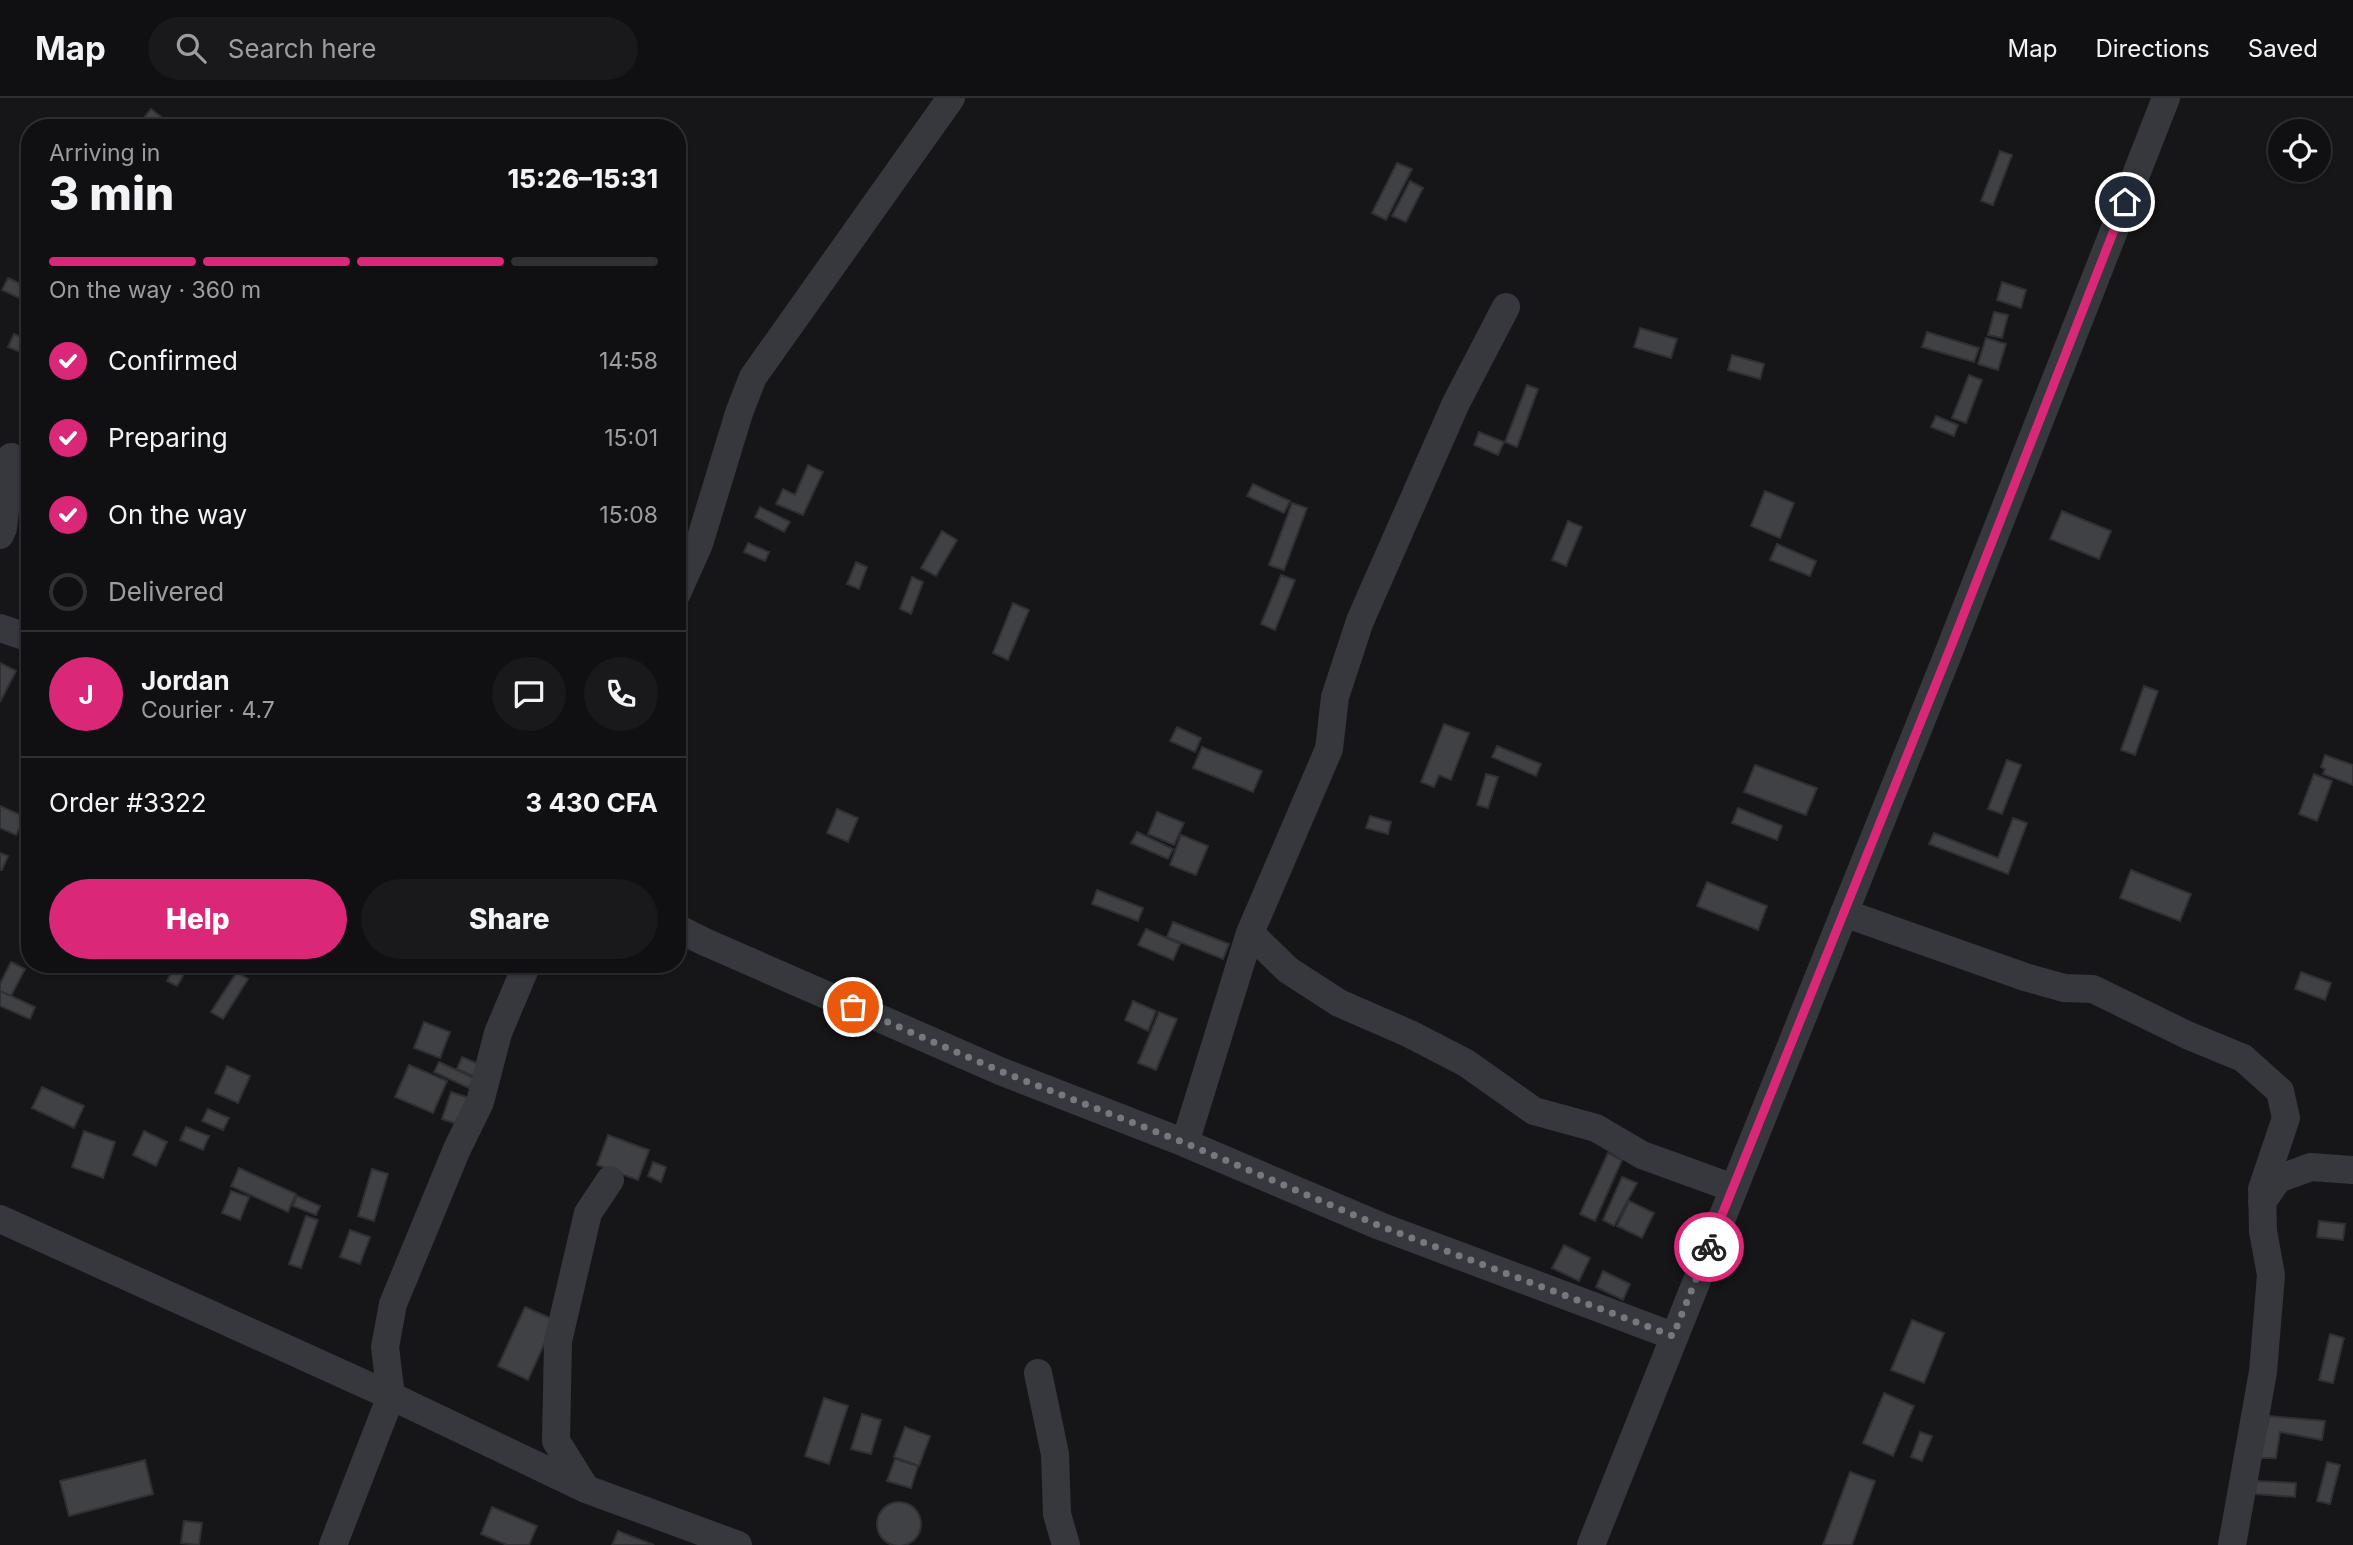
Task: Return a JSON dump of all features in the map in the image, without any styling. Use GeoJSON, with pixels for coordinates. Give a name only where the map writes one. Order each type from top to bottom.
{"type":"FeatureCollection","features":[{"type":"Feature","properties":{"kind":"street"},"geometry":{"type":"LineString","coordinates":[[686,573],[699,544],[739,413],[753,377],[951,98]]}},
{"type":"Feature","properties":{"kind":"street"},"geometry":{"type":"LineString","coordinates":[[1591,1545],[1950,649],[2166,98]]}},
{"type":"Feature","properties":{"kind":"street"},"geometry":{"type":"LineString","coordinates":[[1185,1143],[1250,933],[1329,749],[1335,697],[1360,621],[1456,403],[1506,307]]}},
{"type":"Feature","properties":{"kind":"street"},"geometry":{"type":"LineString","coordinates":[[0,535],[11,457]]}},
{"type":"Feature","properties":{"kind":"street"},"geometry":{"type":"LineString","coordinates":[[0,628],[21,635]]}},
{"type":"Feature","properties":{"kind":"street"},"geometry":{"type":"LineString","coordinates":[[1844,913],[2025,977],[2064,988],[2093,989],[2187,1035],[2243,1058],[2280,1091],[2286,1118],[2262,1189],[2263,1231],[2272,1275],[2263,1372],[2232,1545]]}},
{"type":"Feature","properties":{"kind":"street"},"geometry":{"type":"LineString","coordinates":[[686,933],[1000,1071],[1185,1143],[1380,1226],[1673,1336]]}},
{"type":"Feature","properties":{"kind":"street"},"geometry":{"type":"LineString","coordinates":[[1250,933],[1288,970],[1339,1003],[1410,1034],[1466,1063],[1534,1111],[1596,1128],[1642,1156],[1733,1188]]}},
{"type":"Feature","properties":{"kind":"street"},"geometry":{"type":"LineString","coordinates":[[333,1545],[391,1396],[385,1347],[393,1304],[457,1149],[481,1102],[498,1033],[523,973]]}},
{"type":"Feature","properties":{"kind":"street"},"geometry":{"type":"LineString","coordinates":[[2262,1202],[2278,1179],[2311,1167],[2353,1170]]}},
{"type":"Feature","properties":{"kind":"street"},"geometry":{"type":"LineString","coordinates":[[586,1489],[556,1441],[558,1341],[588,1213],[610,1180]]}},
{"type":"Feature","properties":{"kind":"street"},"geometry":{"type":"LineString","coordinates":[[0,1219],[391,1396],[586,1489],[738,1545]]}},
{"type":"Feature","properties":{"kind":"street"},"geometry":{"type":"LineString","coordinates":[[1038,1373],[1055,1454],[1057,1514],[1066,1545]]}},
{"type":"Feature","properties":{"kind":"building"},"geometry":{"type":"Polygon","coordinates":[[[151,109],[164,119],[143,119],[151,109]]]}},
{"type":"Feature","properties":{"kind":"building"},"geometry":{"type":"Polygon","coordinates":[[[2000,151],[2012,155],[1993,205],[1981,201],[2000,151]]]}},
{"type":"Feature","properties":{"kind":"building"},"geometry":{"type":"Polygon","coordinates":[[[1397,163],[1412,169],[1386,220],[1372,213],[1397,163]]]}},
{"type":"Feature","properties":{"kind":"building"},"geometry":{"type":"Polygon","coordinates":[[[1410,181],[1423,188],[1406,222],[1392,216],[1410,181]]]}},
{"type":"Feature","properties":{"kind":"building"},"geometry":{"type":"Polygon","coordinates":[[[8,278],[21,284],[21,299],[2,290],[8,278]]]}},
{"type":"Feature","properties":{"kind":"building"},"geometry":{"type":"Polygon","coordinates":[[[2002,282],[2026,290],[2021,308],[1997,300],[2002,282]]]}},
{"type":"Feature","properties":{"kind":"building"},"geometry":{"type":"Polygon","coordinates":[[[1994,312],[2008,315],[2002,338],[1988,335],[1994,312]]]}},
{"type":"Feature","properties":{"kind":"building"},"geometry":{"type":"Polygon","coordinates":[[[1640,328],[1677,339],[1671,358],[1634,347],[1640,328]]]}},
{"type":"Feature","properties":{"kind":"building"},"geometry":{"type":"Polygon","coordinates":[[[1927,332],[1979,348],[1974,362],[1922,347],[1927,332]]]}},
{"type":"Feature","properties":{"kind":"building"},"geometry":{"type":"Polygon","coordinates":[[[14,334],[21,337],[21,352],[8,347],[14,334]]]}},
{"type":"Feature","properties":{"kind":"building"},"geometry":{"type":"Polygon","coordinates":[[[1986,338],[2006,344],[1998,370],[1978,364],[1986,338]]]}},
{"type":"Feature","properties":{"kind":"building"},"geometry":{"type":"Polygon","coordinates":[[[1732,355],[1764,364],[1760,379],[1728,370],[1732,355]]]}},
{"type":"Feature","properties":{"kind":"building"},"geometry":{"type":"Polygon","coordinates":[[[1969,375],[1982,380],[1966,423],[1952,418],[1969,375]]]}},
{"type":"Feature","properties":{"kind":"building"},"geometry":{"type":"Polygon","coordinates":[[[1527,385],[1538,389],[1517,447],[1505,442],[1527,385]]]}},
{"type":"Feature","properties":{"kind":"building"},"geometry":{"type":"Polygon","coordinates":[[[1936,416],[1958,425],[1954,436],[1931,427],[1936,416]]]}},
{"type":"Feature","properties":{"kind":"building"},"geometry":{"type":"Polygon","coordinates":[[[1479,432],[1504,442],[1498,455],[1474,445],[1479,432]]]}},
{"type":"Feature","properties":{"kind":"building"},"geometry":{"type":"Polygon","coordinates":[[[808,465],[823,472],[803,515],[776,504],[783,489],[795,495],[808,465]]]}},
{"type":"Feature","properties":{"kind":"building"},"geometry":{"type":"Polygon","coordinates":[[[1253,484],[1290,501],[1284,513],[1247,496],[1253,484]]]}},
{"type":"Feature","properties":{"kind":"building"},"geometry":{"type":"Polygon","coordinates":[[[1765,491],[1794,503],[1780,538],[1751,526],[1765,491]]]}},
{"type":"Feature","properties":{"kind":"building"},"geometry":{"type":"Polygon","coordinates":[[[1292,503],[1307,508],[1284,570],[1269,565],[1292,503]]]}},
{"type":"Feature","properties":{"kind":"building"},"geometry":{"type":"Polygon","coordinates":[[[760,507],[790,522],[784,532],[755,517],[760,507]]]}},
{"type":"Feature","properties":{"kind":"building"},"geometry":{"type":"Polygon","coordinates":[[[2062,511],[2111,531],[2099,559],[2050,539],[2062,511]]]}},
{"type":"Feature","properties":{"kind":"building"},"geometry":{"type":"Polygon","coordinates":[[[1568,521],[1582,527],[1566,566],[1552,560],[1568,521]]]}},
{"type":"Feature","properties":{"kind":"building"},"geometry":{"type":"Polygon","coordinates":[[[942,531],[957,540],[936,576],[921,568],[942,531]]]}},
{"type":"Feature","properties":{"kind":"building"},"geometry":{"type":"Polygon","coordinates":[[[748,543],[769,552],[765,561],[744,552],[748,543]]]}},
{"type":"Feature","properties":{"kind":"building"},"geometry":{"type":"Polygon","coordinates":[[[1777,544],[1816,561],[1810,576],[1770,560],[1777,544]]]}},
{"type":"Feature","properties":{"kind":"building"},"geometry":{"type":"Polygon","coordinates":[[[856,562],[867,567],[859,589],[847,584],[856,562]]]}},
{"type":"Feature","properties":{"kind":"building"},"geometry":{"type":"Polygon","coordinates":[[[1281,575],[1295,580],[1275,630],[1261,624],[1281,575]]]}},
{"type":"Feature","properties":{"kind":"building"},"geometry":{"type":"Polygon","coordinates":[[[912,577],[923,582],[911,614],[900,609],[912,577]]]}},
{"type":"Feature","properties":{"kind":"building"},"geometry":{"type":"Polygon","coordinates":[[[1013,603],[1029,610],[1008,660],[993,653],[1013,603]]]}},
{"type":"Feature","properties":{"kind":"building"},"geometry":{"type":"Polygon","coordinates":[[[0,663],[16,671],[0,702],[0,663]]]}},
{"type":"Feature","properties":{"kind":"building"},"geometry":{"type":"Polygon","coordinates":[[[2144,686],[2158,691],[2135,755],[2121,750],[2144,686]]]}},
{"type":"Feature","properties":{"kind":"building"},"geometry":{"type":"Polygon","coordinates":[[[1444,724],[1469,733],[1451,780],[1439,775],[1434,787],[1421,782],[1444,724]]]}},
{"type":"Feature","properties":{"kind":"building"},"geometry":{"type":"Polygon","coordinates":[[[1177,727],[1201,738],[1195,752],[1170,741],[1177,727]]]}},
{"type":"Feature","properties":{"kind":"building"},"geometry":{"type":"Polygon","coordinates":[[[1497,746],[1541,764],[1536,776],[1492,757],[1497,746]]]}},
{"type":"Feature","properties":{"kind":"building"},"geometry":{"type":"Polygon","coordinates":[[[1202,747],[1262,771],[1253,792],[1193,768],[1202,747]]]}},
{"type":"Feature","properties":{"kind":"building"},"geometry":{"type":"Polygon","coordinates":[[[2325,755],[2353,765],[2353,785],[2323,774],[2325,769],[2321,767],[2325,755]]]}},
{"type":"Feature","properties":{"kind":"building"},"geometry":{"type":"Polygon","coordinates":[[[2007,760],[2021,765],[2002,814],[1988,809],[2007,760]]]}},
{"type":"Feature","properties":{"kind":"building"},"geometry":{"type":"Polygon","coordinates":[[[1755,765],[1817,788],[1806,815],[1744,792],[1755,765]]]}},
{"type":"Feature","properties":{"kind":"building"},"geometry":{"type":"Polygon","coordinates":[[[1486,774],[1498,777],[1488,808],[1477,805],[1486,774]]]}},
{"type":"Feature","properties":{"kind":"building"},"geometry":{"type":"Polygon","coordinates":[[[2314,774],[2332,781],[2317,821],[2299,814],[2314,774]]]}},
{"type":"Feature","properties":{"kind":"building"},"geometry":{"type":"Polygon","coordinates":[[[0,806],[21,815],[21,825],[16,835],[0,828],[0,806]]]}},
{"type":"Feature","properties":{"kind":"building"},"geometry":{"type":"Polygon","coordinates":[[[1738,808],[1782,826],[1777,840],[1732,823],[1738,808]]]}},
{"type":"Feature","properties":{"kind":"building"},"geometry":{"type":"Polygon","coordinates":[[[837,809],[858,818],[848,842],[827,833],[837,809]]]}},
{"type":"Feature","properties":{"kind":"building"},"geometry":{"type":"Polygon","coordinates":[[[1157,812],[1184,823],[1174,845],[1148,834],[1157,812]]]}},
{"type":"Feature","properties":{"kind":"building"},"geometry":{"type":"Polygon","coordinates":[[[1370,816],[1391,822],[1388,834],[1366,828],[1370,816]]]}},
{"type":"Feature","properties":{"kind":"building"},"geometry":{"type":"Polygon","coordinates":[[[2013,818],[2027,823],[2008,874],[1929,844],[1934,833],[1998,858],[2013,818]]]}},
{"type":"Feature","properties":{"kind":"building"},"geometry":{"type":"Polygon","coordinates":[[[1137,832],[1173,849],[1168,859],[1131,843],[1137,832]]]}},
{"type":"Feature","properties":{"kind":"building"},"geometry":{"type":"Polygon","coordinates":[[[1181,835],[1208,846],[1196,875],[1170,865],[1181,835]]]}},
{"type":"Feature","properties":{"kind":"building"},"geometry":{"type":"Polygon","coordinates":[[[0,853],[8,856],[2,870],[0,870],[0,853]]]}},
{"type":"Feature","properties":{"kind":"building"},"geometry":{"type":"Polygon","coordinates":[[[2131,870],[2191,894],[2180,921],[2120,898],[2131,870]]]}},
{"type":"Feature","properties":{"kind":"building"},"geometry":{"type":"Polygon","coordinates":[[[1707,882],[1767,906],[1758,930],[1697,906],[1707,882]]]}},
{"type":"Feature","properties":{"kind":"building"},"geometry":{"type":"Polygon","coordinates":[[[1097,890],[1143,908],[1138,921],[1092,904],[1097,890]]]}},
{"type":"Feature","properties":{"kind":"building"},"geometry":{"type":"Polygon","coordinates":[[[1173,922],[1229,944],[1223,959],[1167,937],[1173,922]]]}},
{"type":"Feature","properties":{"kind":"building"},"geometry":{"type":"Polygon","coordinates":[[[1146,929],[1180,944],[1173,960],[1138,945],[1146,929]]]}},
{"type":"Feature","properties":{"kind":"building"},"geometry":{"type":"Polygon","coordinates":[[[11,962],[21,967],[23,973],[11,996],[0,991],[0,984],[11,962]]]}},
{"type":"Feature","properties":{"kind":"building"},"geometry":{"type":"Polygon","coordinates":[[[2301,972],[2331,983],[2325,1000],[2295,989],[2301,972]]]}},
{"type":"Feature","properties":{"kind":"building"},"geometry":{"type":"Polygon","coordinates":[[[171,973],[184,973],[177,986],[167,981],[171,973]]]}},
{"type":"Feature","properties":{"kind":"building"},"geometry":{"type":"Polygon","coordinates":[[[236,973],[248,979],[223,1019],[211,1012],[236,973]]]}},
{"type":"Feature","properties":{"kind":"building"},"geometry":{"type":"Polygon","coordinates":[[[0,991],[35,1007],[30,1019],[0,1006],[0,991]]]}},
{"type":"Feature","properties":{"kind":"building"},"geometry":{"type":"Polygon","coordinates":[[[1133,1001],[1156,1011],[1148,1031],[1125,1020],[1133,1001]]]}},
{"type":"Feature","properties":{"kind":"building"},"geometry":{"type":"Polygon","coordinates":[[[1159,1012],[1177,1019],[1156,1070],[1138,1063],[1159,1012]]]}},
{"type":"Feature","properties":{"kind":"building"},"geometry":{"type":"Polygon","coordinates":[[[424,1022],[450,1032],[440,1058],[414,1048],[424,1022]]]}},
{"type":"Feature","properties":{"kind":"building"},"geometry":{"type":"Polygon","coordinates":[[[462,1057],[481,1065],[476,1077],[457,1069],[462,1057]]]}},
{"type":"Feature","properties":{"kind":"building"},"geometry":{"type":"Polygon","coordinates":[[[439,1062],[474,1078],[469,1088],[434,1072],[439,1062]]]}},
{"type":"Feature","properties":{"kind":"building"},"geometry":{"type":"Polygon","coordinates":[[[409,1065],[447,1081],[433,1113],[395,1097],[409,1065]]]}},
{"type":"Feature","properties":{"kind":"building"},"geometry":{"type":"Polygon","coordinates":[[[227,1066],[250,1076],[238,1103],[215,1093],[227,1066]]]}},
{"type":"Feature","properties":{"kind":"building"},"geometry":{"type":"Polygon","coordinates":[[[42,1087],[84,1106],[74,1128],[32,1108],[42,1087]]]}},
{"type":"Feature","properties":{"kind":"building"},"geometry":{"type":"Polygon","coordinates":[[[451,1092],[469,1098],[460,1125],[442,1119],[451,1092]]]}},
{"type":"Feature","properties":{"kind":"building"},"geometry":{"type":"Polygon","coordinates":[[[208,1109],[229,1118],[223,1130],[202,1121],[208,1109]]]}},
{"type":"Feature","properties":{"kind":"building"},"geometry":{"type":"Polygon","coordinates":[[[186,1127],[209,1136],[203,1150],[180,1140],[186,1127]]]}},
{"type":"Feature","properties":{"kind":"building"},"geometry":{"type":"Polygon","coordinates":[[[84,1131],[115,1142],[103,1178],[72,1167],[84,1131]]]}},
{"type":"Feature","properties":{"kind":"building"},"geometry":{"type":"Polygon","coordinates":[[[144,1131],[167,1142],[156,1166],[133,1155],[144,1131]]]}},
{"type":"Feature","properties":{"kind":"building"},"geometry":{"type":"Polygon","coordinates":[[[608,1135],[649,1150],[638,1180],[597,1165],[608,1135]]]}},
{"type":"Feature","properties":{"kind":"building"},"geometry":{"type":"Polygon","coordinates":[[[1608,1153],[1622,1160],[1595,1221],[1580,1214],[1608,1153]]]}},
{"type":"Feature","properties":{"kind":"building"},"geometry":{"type":"Polygon","coordinates":[[[653,1162],[666,1167],[661,1182],[648,1176],[653,1162]]]}},
{"type":"Feature","properties":{"kind":"building"},"geometry":{"type":"Polygon","coordinates":[[[239,1168],[296,1194],[288,1212],[231,1186],[239,1168]]]}},
{"type":"Feature","properties":{"kind":"building"},"geometry":{"type":"Polygon","coordinates":[[[372,1169],[388,1174],[374,1221],[358,1216],[372,1169]]]}},
{"type":"Feature","properties":{"kind":"building"},"geometry":{"type":"Polygon","coordinates":[[[1622,1177],[1637,1183],[1614,1226],[1603,1220],[1622,1177]]]}},
{"type":"Feature","properties":{"kind":"building"},"geometry":{"type":"Polygon","coordinates":[[[231,1191],[249,1197],[240,1220],[222,1213],[231,1191]]]}},
{"type":"Feature","properties":{"kind":"building"},"geometry":{"type":"Polygon","coordinates":[[[297,1196],[320,1206],[316,1215],[293,1206],[297,1196]]]}},
{"type":"Feature","properties":{"kind":"building"},"geometry":{"type":"Polygon","coordinates":[[[1629,1201],[1654,1213],[1642,1238],[1617,1226],[1629,1201]]]}},
{"type":"Feature","properties":{"kind":"building"},"geometry":{"type":"Polygon","coordinates":[[[306,1216],[318,1220],[301,1268],[289,1264],[306,1216]]]}},
{"type":"Feature","properties":{"kind":"building"},"geometry":{"type":"Polygon","coordinates":[[[2319,1221],[2345,1224],[2343,1240],[2317,1237],[2319,1221]]]}},
{"type":"Feature","properties":{"kind":"building"},"geometry":{"type":"Polygon","coordinates":[[[350,1230],[370,1237],[360,1264],[340,1257],[350,1230]]]}},
{"type":"Feature","properties":{"kind":"building"},"geometry":{"type":"Polygon","coordinates":[[[1564,1245],[1590,1258],[1579,1281],[1552,1268],[1564,1245]]]}},
{"type":"Feature","properties":{"kind":"building"},"geometry":{"type":"Polygon","coordinates":[[[1603,1271],[1630,1284],[1623,1300],[1596,1287],[1603,1271]]]}},
{"type":"Feature","properties":{"kind":"building"},"geometry":{"type":"Polygon","coordinates":[[[525,1307],[555,1320],[528,1380],[498,1366],[525,1307]]]}},
{"type":"Feature","properties":{"kind":"building"},"geometry":{"type":"Polygon","coordinates":[[[1912,1320],[1944,1333],[1924,1383],[1891,1370],[1912,1320]]]}},
{"type":"Feature","properties":{"kind":"building"},"geometry":{"type":"Polygon","coordinates":[[[2330,1334],[2344,1338],[2333,1383],[2319,1380],[2330,1334]]]}},
{"type":"Feature","properties":{"kind":"building"},"geometry":{"type":"Polygon","coordinates":[[[1884,1393],[1914,1406],[1893,1456],[1863,1443],[1884,1393]]]}},
{"type":"Feature","properties":{"kind":"building"},"geometry":{"type":"Polygon","coordinates":[[[824,1398],[848,1406],[829,1464],[805,1456],[824,1398]]]}},
{"type":"Feature","properties":{"kind":"building"},"geometry":{"type":"Polygon","coordinates":[[[862,1414],[881,1420],[871,1454],[851,1449],[862,1414]]]}},
{"type":"Feature","properties":{"kind":"building"},"geometry":{"type":"Polygon","coordinates":[[[2269,1416],[2325,1421],[2322,1440],[2280,1432],[2276,1458],[2260,1458],[2269,1416]]]}},
{"type":"Feature","properties":{"kind":"building"},"geometry":{"type":"Polygon","coordinates":[[[905,1427],[930,1436],[919,1466],[894,1457],[905,1427]]]}},
{"type":"Feature","properties":{"kind":"building"},"geometry":{"type":"Polygon","coordinates":[[[1920,1432],[1932,1436],[1922,1461],[1911,1457],[1920,1432]]]}},
{"type":"Feature","properties":{"kind":"building"},"geometry":{"type":"Polygon","coordinates":[[[895,1459],[918,1466],[911,1488],[887,1481],[895,1459]]]}},
{"type":"Feature","properties":{"kind":"building"},"geometry":{"type":"Polygon","coordinates":[[[145,1460],[153,1494],[69,1516],[60,1481],[145,1460]]]}},
{"type":"Feature","properties":{"kind":"building"},"geometry":{"type":"Polygon","coordinates":[[[2327,1462],[2340,1465],[2330,1504],[2317,1501],[2327,1462]]]}},
{"type":"Feature","properties":{"kind":"building"},"geometry":{"type":"Polygon","coordinates":[[[1850,1472],[1875,1481],[1852,1545],[1823,1545],[1850,1472]]]}},
{"type":"Feature","properties":{"kind":"building"},"geometry":{"type":"Polygon","coordinates":[[[2256,1481],[2296,1483],[2295,1497],[2255,1494],[2256,1481]]]}},
{"type":"Feature","properties":{"kind":"building"},"geometry":{"type":"Polygon","coordinates":[[[899,1502],[914,1509],[921,1524],[914,1539],[899,1546],[884,1539],[877,1524],[884,1509],[899,1502]]]}},
{"type":"Feature","properties":{"kind":"building"},"geometry":{"type":"Polygon","coordinates":[[[492,1507],[537,1526],[529,1545],[507,1545],[481,1534],[492,1507]]]}},
{"type":"Feature","properties":{"kind":"building"},"geometry":{"type":"Polygon","coordinates":[[[184,1521],[202,1523],[199,1545],[181,1543],[184,1521]]]}},
{"type":"Feature","properties":{"kind":"building"},"geometry":{"type":"Polygon","coordinates":[[[618,1531],[654,1545],[612,1545],[618,1531]]]}},
{"type":"Feature","properties":{"kind":"way so far"},"geometry":{"type":"LineString","coordinates":[[853,1007],[1000,1071],[1185,1143],[1380,1226],[1673,1336],[1709,1247]]}},
{"type":"Feature","properties":{"kind":"route"},"geometry":{"type":"LineString","coordinates":[[1709,1247],[1950,649],[2125,202]]}}]}
